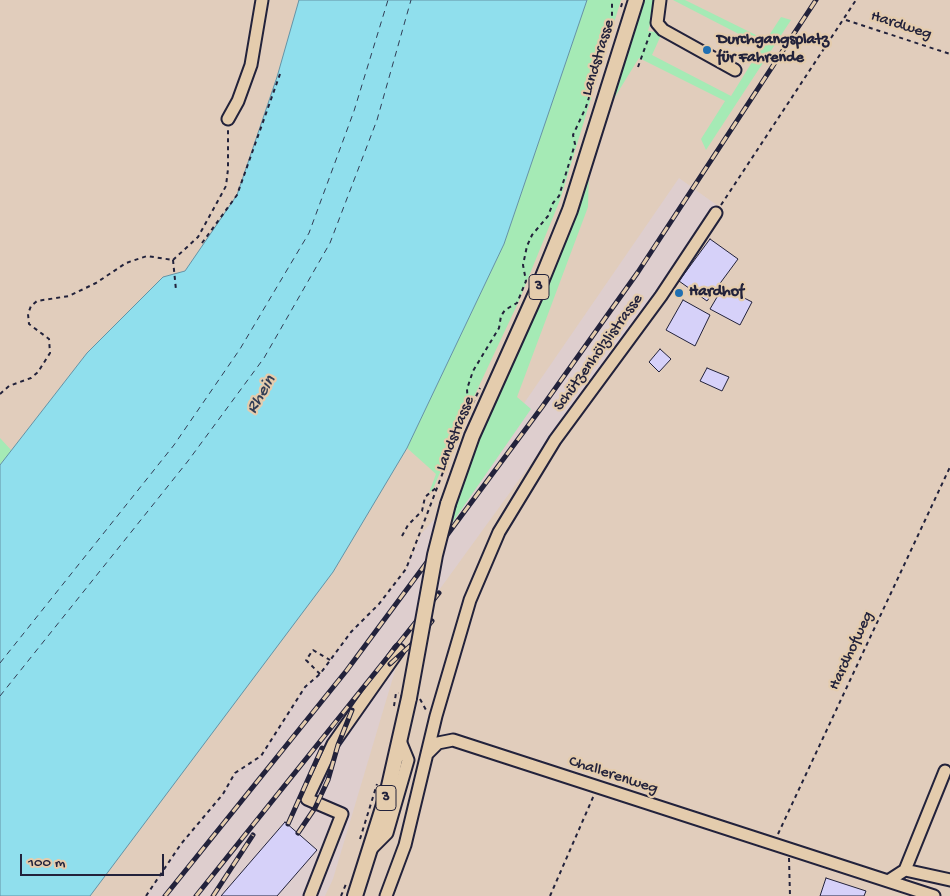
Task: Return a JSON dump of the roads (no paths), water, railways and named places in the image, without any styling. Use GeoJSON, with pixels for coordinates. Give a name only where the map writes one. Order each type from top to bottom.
{"type":"FeatureCollection","features":[{"type":"Feature","properties":{"kind":"main road","name":"Landstrasse"},"geometry":{"type":"LineString","coordinates":[[355,896],[365,847],[401,743],[404,698],[448,504],[472,436],[538,289],[570,210],[636,0]]}},
{"type":"Feature","properties":{"kind":"street"},"geometry":{"type":"LineString","coordinates":[[228,119],[238,101],[251,65],[262,0]]}},
{"type":"Feature","properties":{"kind":"street"},"geometry":{"type":"LineString","coordinates":[[660,0],[657,23],[663,30],[735,70]]}},
{"type":"Feature","properties":{"kind":"street","name":"Schützenhölzlistrasse"},"geometry":{"type":"LineString","coordinates":[[427,754],[436,716],[470,600],[499,532],[555,440],[662,296],[716,213]]}},
{"type":"Feature","properties":{"kind":"street"},"geometry":{"type":"LineString","coordinates":[[310,896],[342,814],[307,799],[333,744],[399,650]]}},
{"type":"Feature","properties":{"kind":"street","name":"Challerenweg"},"geometry":{"type":"LineString","coordinates":[[427,754],[438,742],[454,740],[934,896]]}},
{"type":"Feature","properties":{"kind":"street"},"geometry":{"type":"LineString","coordinates":[[386,896],[405,845],[427,754]]}},
{"type":"Feature","properties":{"kind":"street"},"geometry":{"type":"LineString","coordinates":[[888,881],[906,870],[945,771]]}},
{"type":"Feature","properties":{"kind":"street"},"geometry":{"type":"LineString","coordinates":[[906,870],[950,880]]}},
{"type":"Feature","properties":{"kind":"water","name":"Rhein"},"geometry":{"type":"Polygon","coordinates":[[[299,0],[587,0],[504,244],[407,448],[333,572],[90,896],[0,896],[0,465],[87,353],[163,277],[185,271],[237,195],[277,77],[299,0]]]}},
{"type":"Feature","properties":{"kind":"railway"},"geometry":{"type":"LineString","coordinates":[[165,896],[347,670],[542,407],[638,272],[816,0]]}},
{"type":"Feature","properties":{"kind":"railway"},"geometry":{"type":"LineString","coordinates":[[196,896],[439,593]]}},
{"type":"Feature","properties":{"kind":"railway"},"geometry":{"type":"LineString","coordinates":[[390,664],[411,645],[432,621]]}},
{"type":"Feature","properties":{"kind":"railway"},"geometry":{"type":"LineString","coordinates":[[298,833],[315,808],[328,780],[338,745],[352,710]]}},
{"type":"Feature","properties":{"kind":"railway"},"geometry":{"type":"LineString","coordinates":[[288,824],[322,748]]}},
{"type":"Feature","properties":{"kind":"railway"},"geometry":{"type":"LineString","coordinates":[[213,896],[253,835]]}},
{"type":"Feature","properties":{"kind":"place","name":"Durchgangsplatz für Fahrende"},"geometry":{"type":"Point","coordinates":[707,50]}},
{"type":"Feature","properties":{"kind":"place","name":"Hardhof"},"geometry":{"type":"Point","coordinates":[679,293]}}]}
